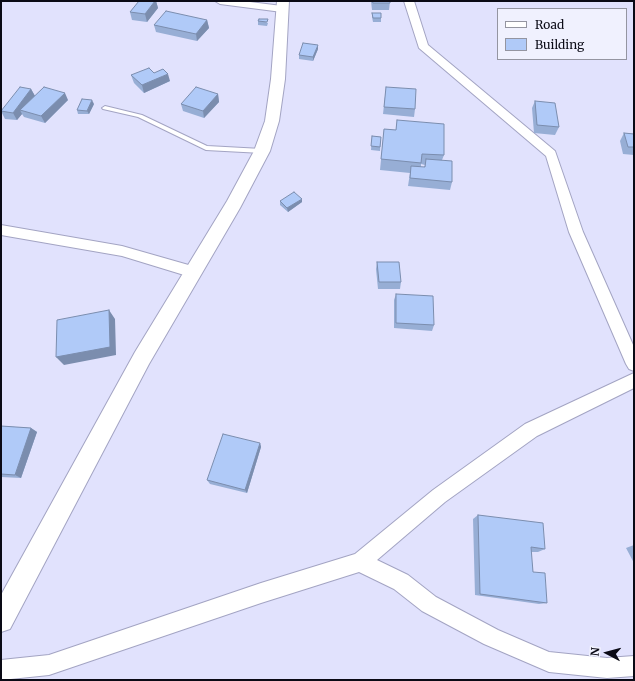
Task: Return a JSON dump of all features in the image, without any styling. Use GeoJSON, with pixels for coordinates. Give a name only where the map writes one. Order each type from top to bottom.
{"type":"FeatureCollection","features":[{"type":"Feature","properties":{"kind":"street"},"geometry":{"type":"LineString","coordinates":[[1,620],[142,358],[234,204],[262,151],[272,121],[278,79],[282,5],[220,1]]}},
{"type":"Feature","properties":{"kind":"street"},"geometry":{"type":"LineString","coordinates":[[409,1],[423,46],[551,154],[576,232],[634,364]]}},
{"type":"Feature","properties":{"kind":"street"},"geometry":{"type":"LineString","coordinates":[[1,230],[122,251],[194,272]]}},
{"type":"Feature","properties":{"kind":"street"},"geometry":{"type":"LineString","coordinates":[[1,670],[49,665],[253,595],[360,562],[439,496],[531,430],[634,380]]}},
{"type":"Feature","properties":{"kind":"street"},"geometry":{"type":"LineString","coordinates":[[360,562],[401,582],[428,604],[484,633],[549,662],[607,668],[634,666]]}},
{"type":"Feature","properties":{"kind":"lane"},"geometry":{"type":"LineString","coordinates":[[105,108],[140,116],[206,148],[262,151]]}},
{"type":"Feature","properties":{"kind":"building"},"geometry":{"type":"Polygon","coordinates":[[[139,1],[155,1],[145,14],[130,12],[139,1]]]}},
{"type":"Feature","properties":{"kind":"building"},"geometry":{"type":"Polygon","coordinates":[[[372,1],[390,1],[390,3],[373,3],[372,1]]]}},
{"type":"Feature","properties":{"kind":"building"},"geometry":{"type":"Polygon","coordinates":[[[166,11],[207,20],[196,34],[154,25],[166,11]]]}},
{"type":"Feature","properties":{"kind":"building"},"geometry":{"type":"Polygon","coordinates":[[[372,13],[381,13],[381,18],[373,18],[372,13]]]}},
{"type":"Feature","properties":{"kind":"building"},"geometry":{"type":"Polygon","coordinates":[[[259,19],[268,19],[267,22],[258,21],[259,19]]]}},
{"type":"Feature","properties":{"kind":"building"},"geometry":{"type":"Polygon","coordinates":[[[303,43],[318,45],[313,57],[299,55],[303,43]]]}},
{"type":"Feature","properties":{"kind":"building"},"geometry":{"type":"Polygon","coordinates":[[[149,68],[154,73],[163,69],[168,74],[142,85],[131,75],[149,68]]]}},
{"type":"Feature","properties":{"kind":"building"},"geometry":{"type":"Polygon","coordinates":[[[20,87],[31,89],[13,113],[1,111],[20,87]]]}},
{"type":"Feature","properties":{"kind":"building"},"geometry":{"type":"Polygon","coordinates":[[[44,87],[65,93],[41,116],[20,110],[44,87]]]}},
{"type":"Feature","properties":{"kind":"building"},"geometry":{"type":"Polygon","coordinates":[[[196,87],[218,94],[203,111],[181,104],[196,87]]]}},
{"type":"Feature","properties":{"kind":"building"},"geometry":{"type":"Polygon","coordinates":[[[386,87],[416,89],[415,109],[384,107],[386,87]]]}},
{"type":"Feature","properties":{"kind":"building"},"geometry":{"type":"Polygon","coordinates":[[[82,99],[92,100],[87,111],[77,110],[82,99]]]}},
{"type":"Feature","properties":{"kind":"building"},"geometry":{"type":"Polygon","coordinates":[[[535,101],[555,103],[559,127],[537,125],[535,101]]]}},
{"type":"Feature","properties":{"kind":"building"},"geometry":{"type":"Polygon","coordinates":[[[397,120],[444,124],[444,155],[422,154],[421,163],[381,159],[384,129],[396,130],[397,120]]]}},
{"type":"Feature","properties":{"kind":"building"},"geometry":{"type":"Polygon","coordinates":[[[624,133],[634,134],[634,147],[628,147],[624,133]]]}},
{"type":"Feature","properties":{"kind":"building"},"geometry":{"type":"Polygon","coordinates":[[[372,136],[381,137],[380,147],[371,146],[372,136]]]}},
{"type":"Feature","properties":{"kind":"building"},"geometry":{"type":"Polygon","coordinates":[[[426,159],[452,161],[452,182],[410,178],[411,166],[425,167],[426,159]]]}},
{"type":"Feature","properties":{"kind":"building"},"geometry":{"type":"Polygon","coordinates":[[[294,192],[302,199],[287,208],[280,201],[294,192]]]}},
{"type":"Feature","properties":{"kind":"building"},"geometry":{"type":"Polygon","coordinates":[[[377,262],[399,262],[401,282],[379,282],[377,262]]]}},
{"type":"Feature","properties":{"kind":"building"},"geometry":{"type":"Polygon","coordinates":[[[396,294],[433,296],[434,325],[396,323],[396,294]]]}},
{"type":"Feature","properties":{"kind":"building"},"geometry":{"type":"Polygon","coordinates":[[[109,310],[110,347],[56,357],[57,320],[109,310]]]}},
{"type":"Feature","properties":{"kind":"building"},"geometry":{"type":"Polygon","coordinates":[[[1,426],[31,428],[15,475],[1,474],[1,426]]]}},
{"type":"Feature","properties":{"kind":"building"},"geometry":{"type":"Polygon","coordinates":[[[223,434],[260,443],[245,490],[207,480],[223,434]]]}},
{"type":"Feature","properties":{"kind":"building"},"geometry":{"type":"Polygon","coordinates":[[[478,515],[543,523],[545,549],[531,547],[533,572],[545,573],[547,603],[480,594],[478,515]]]}}]}
